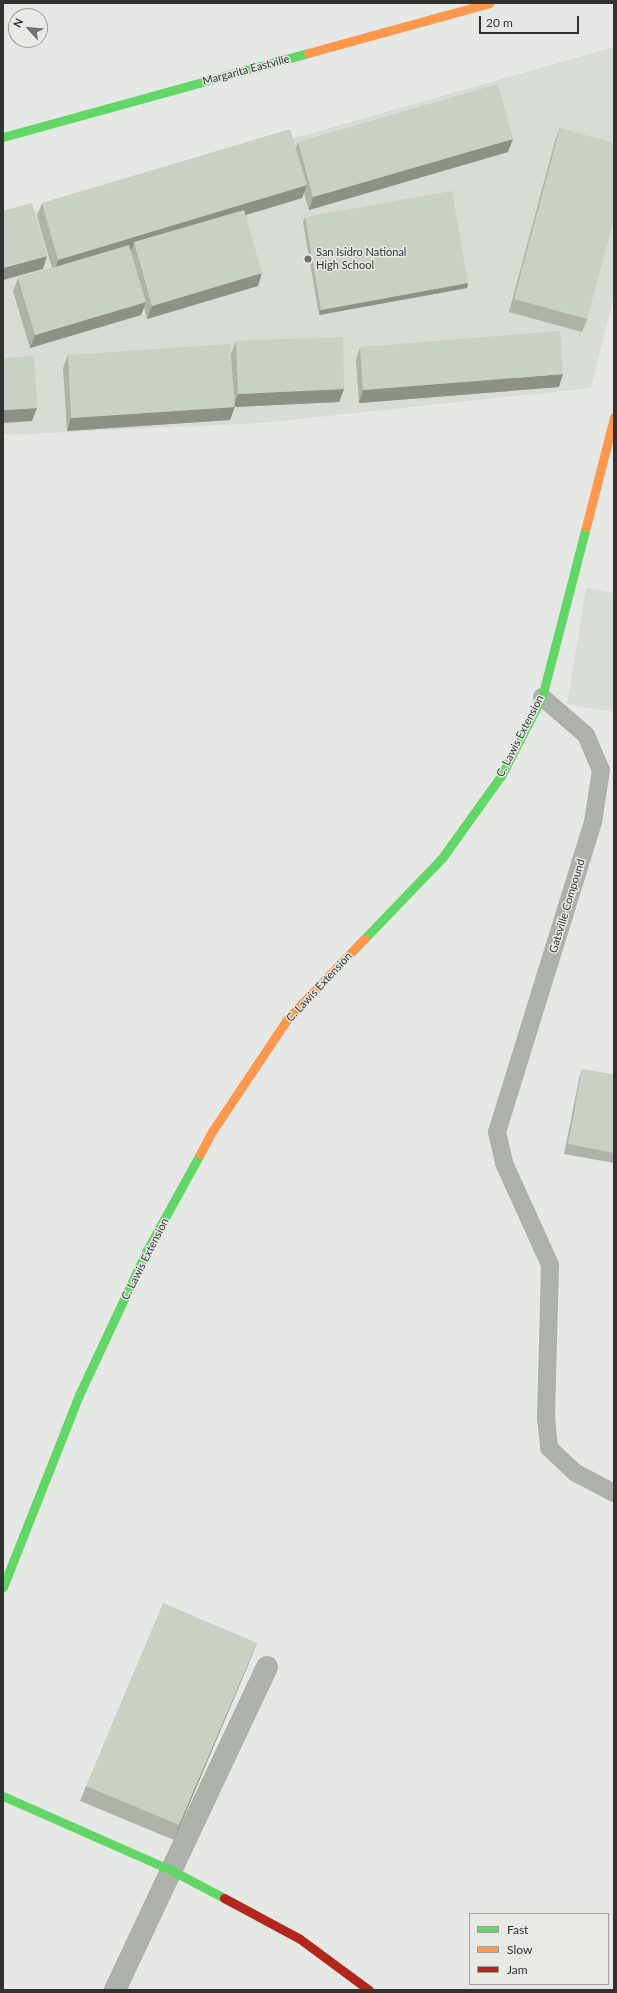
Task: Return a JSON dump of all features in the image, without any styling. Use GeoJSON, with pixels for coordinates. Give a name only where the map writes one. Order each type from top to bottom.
{"type":"FeatureCollection","features":[{"type":"Feature","properties":{"kind":"street","name":"Margarita Eastville"},"geometry":{"type":"LineString","coordinates":[[3,137],[488,3]]}},
{"type":"Feature","properties":{"kind":"street","name":"C. Lawis Extension"},"geometry":{"type":"LineString","coordinates":[[3,1587],[79,1395],[146,1252],[213,1130],[288,1018],[442,858],[501,776],[542,696],[609,454],[614,417]]}},
{"type":"Feature","properties":{"kind":"street"},"geometry":{"type":"LineString","coordinates":[[115,1990],[267,1667]]}},
{"type":"Feature","properties":{"kind":"street"},"geometry":{"type":"LineString","coordinates":[[3,1796],[171,1870],[300,1939],[369,1990]]}},
{"type":"Feature","properties":{"kind":"lane","name":"Gatsville Compound"},"geometry":{"type":"LineString","coordinates":[[542,696],[586,735],[601,770],[594,822],[497,1132],[504,1163],[550,1265],[546,1418],[549,1448],[576,1473],[614,1493]]}},
{"type":"Feature","properties":{"kind":"shaded area","name":"San Isidro National High School"},"geometry":{"type":"Polygon","coordinates":[[[614,47],[614,296],[591,388],[262,423],[3,435],[3,221],[614,47]]]}},
{"type":"Feature","properties":{"kind":"shaded area"},"geometry":{"type":"Polygon","coordinates":[[[586,588],[614,593],[614,712],[567,704],[586,588]]]}},
{"type":"Feature","properties":{"kind":"building"},"geometry":{"type":"Polygon","coordinates":[[[498,84],[513,139],[313,197],[298,142],[498,84]]]}},
{"type":"Feature","properties":{"kind":"building"},"geometry":{"type":"Polygon","coordinates":[[[560,128],[614,143],[614,219],[587,319],[514,299],[560,128]]]}},
{"type":"Feature","properties":{"kind":"building"},"geometry":{"type":"Polygon","coordinates":[[[290,129],[307,185],[58,260],[42,203],[290,129]]]}},
{"type":"Feature","properties":{"kind":"building"},"geometry":{"type":"Polygon","coordinates":[[[452,191],[468,283],[321,310],[305,217],[452,191]]]}},
{"type":"Feature","properties":{"kind":"building"},"geometry":{"type":"Polygon","coordinates":[[[32,203],[47,256],[3,268],[3,211],[32,203]]]}},
{"type":"Feature","properties":{"kind":"building"},"geometry":{"type":"Polygon","coordinates":[[[244,210],[262,273],[152,306],[134,242],[244,210]]]}},
{"type":"Feature","properties":{"kind":"building"},"geometry":{"type":"Polygon","coordinates":[[[129,245],[146,302],[35,335],[18,278],[129,245]]]}},
{"type":"Feature","properties":{"kind":"building"},"geometry":{"type":"Polygon","coordinates":[[[560,331],[563,374],[363,390],[360,347],[560,331]]]}},
{"type":"Feature","properties":{"kind":"building"},"geometry":{"type":"Polygon","coordinates":[[[343,337],[344,389],[238,394],[236,341],[343,337]]]}},
{"type":"Feature","properties":{"kind":"building"},"geometry":{"type":"Polygon","coordinates":[[[230,344],[235,407],[71,418],[68,355],[230,344]]]}},
{"type":"Feature","properties":{"kind":"building"},"geometry":{"type":"Polygon","coordinates":[[[34,356],[37,408],[3,410],[3,358],[34,356]]]}},
{"type":"Feature","properties":{"kind":"building"},"geometry":{"type":"Polygon","coordinates":[[[582,1069],[614,1075],[614,1153],[568,1144],[582,1069]]]}},
{"type":"Feature","properties":{"kind":"building"},"geometry":{"type":"Polygon","coordinates":[[[163,1603],[257,1643],[179,1825],[86,1786],[163,1603]]]}},
{"type":"Feature","properties":{"kind":"traffic: fast"},"geometry":{"type":"LineString","coordinates":[[3,137],[308,53]]}},
{"type":"Feature","properties":{"kind":"traffic: fast"},"geometry":{"type":"LineString","coordinates":[[364,939],[442,858],[501,776],[542,697],[586,527]]}},
{"type":"Feature","properties":{"kind":"traffic: fast"},"geometry":{"type":"LineString","coordinates":[[3,1587],[79,1395],[146,1252],[200,1154]]}},
{"type":"Feature","properties":{"kind":"traffic: fast"},"geometry":{"type":"LineString","coordinates":[[3,1796],[171,1870],[224,1898]]}},
{"type":"Feature","properties":{"kind":"traffic: slow"},"geometry":{"type":"LineString","coordinates":[[308,53],[489,3]]}},
{"type":"Feature","properties":{"kind":"traffic: slow"},"geometry":{"type":"LineString","coordinates":[[586,527],[614,417]]}},
{"type":"Feature","properties":{"kind":"traffic: slow"},"geometry":{"type":"LineString","coordinates":[[200,1154],[213,1130],[288,1018],[364,939]]}},
{"type":"Feature","properties":{"kind":"traffic: jam"},"geometry":{"type":"LineString","coordinates":[[224,1898],[300,1939],[369,1990]]}},
{"type":"Feature","properties":{"kind":"place","name":"San Isidro National High School"},"geometry":{"type":"Point","coordinates":[308,259]}}]}
